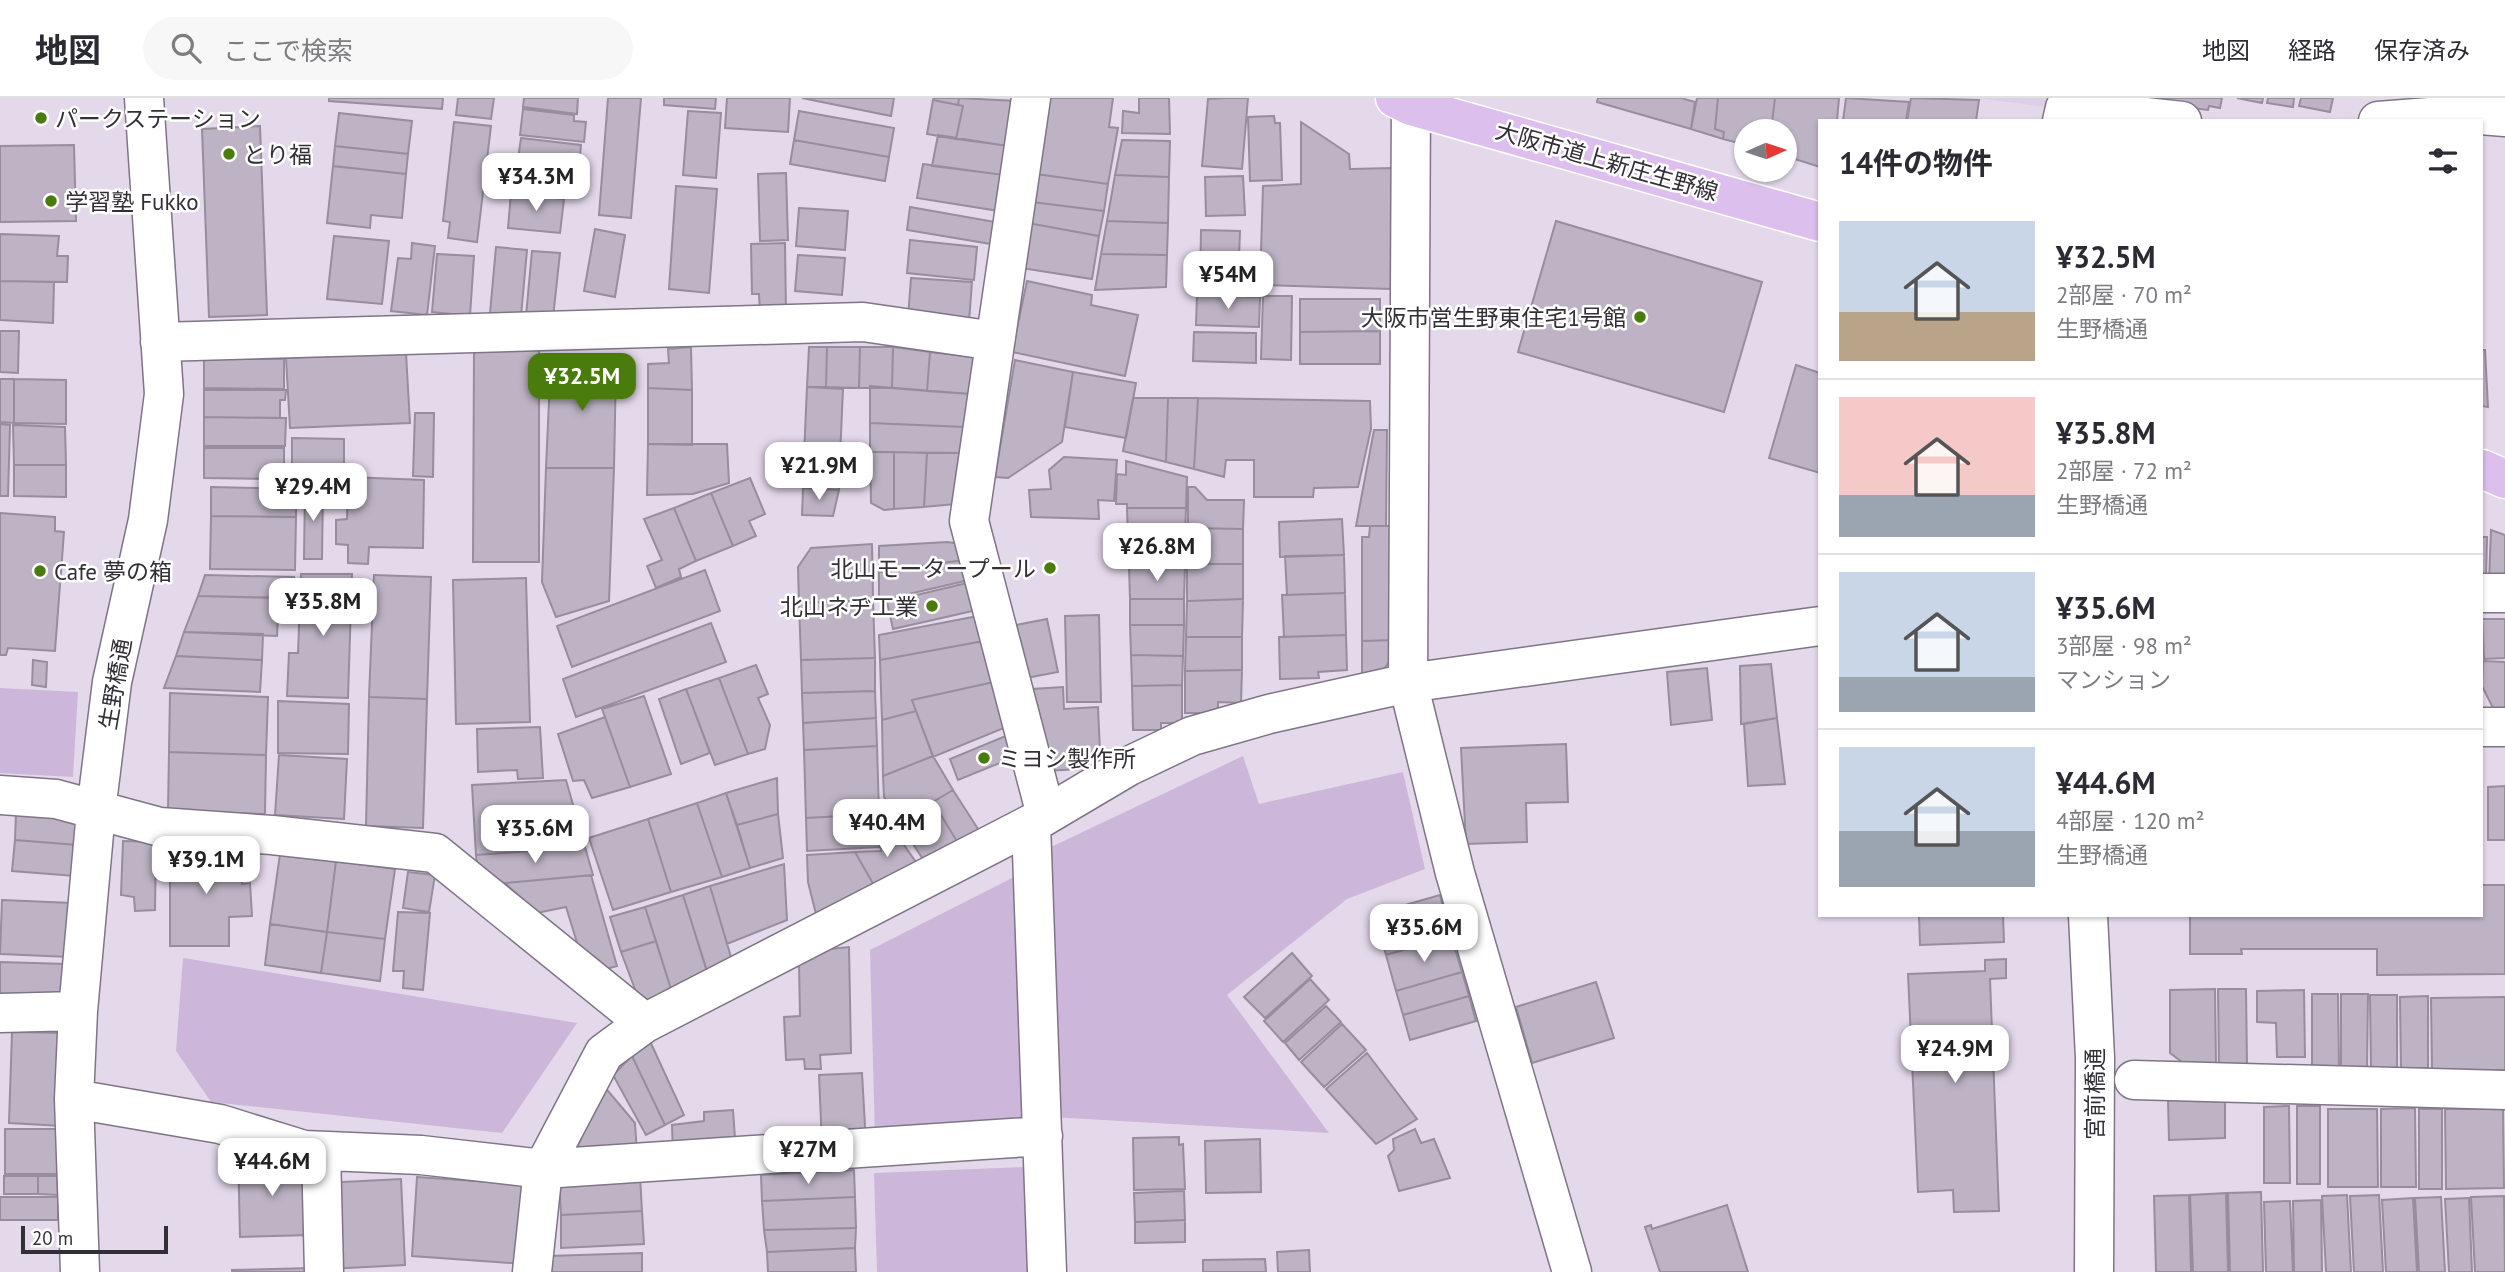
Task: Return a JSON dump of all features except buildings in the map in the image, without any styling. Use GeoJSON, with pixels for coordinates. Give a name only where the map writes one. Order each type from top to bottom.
{"type":"FeatureCollection","features":[{"type":"Feature","properties":{"kind":"main road","name":"大阪市道上新庄生野線"},"geometry":{"type":"LineString","coordinates":[[1405,101],[1818,221]]}},
{"type":"Feature","properties":{"kind":"main road"},"geometry":{"type":"LineString","coordinates":[[2483,469],[2505,479]]}},
{"type":"Feature","properties":{"kind":"street","name":"生野橋通"},"geometry":{"type":"LineString","coordinates":[[80,1272],[74,1099],[78,1011],[96,811],[112,682],[148,520],[164,394],[144,98]]}},
{"type":"Feature","properties":{"kind":"street"},"geometry":{"type":"LineString","coordinates":[[1031,98],[969,521],[1039,820],[1047,1272]]}},
{"type":"Feature","properties":{"kind":"street"},"geometry":{"type":"LineString","coordinates":[[1405,101],[1408,683],[1455,873],[1572,1272]]}},
{"type":"Feature","properties":{"kind":"street"},"geometry":{"type":"LineString","coordinates":[[2062,119],[2065,108],[2164,119]]}},
{"type":"Feature","properties":{"kind":"street"},"geometry":{"type":"LineString","coordinates":[[2404,119],[2468,114],[2505,117]]}},
{"type":"Feature","properties":{"kind":"street"},"geometry":{"type":"LineString","coordinates":[[160,341],[863,322],[995,341]]}},
{"type":"Feature","properties":{"kind":"street"},"geometry":{"type":"LineString","coordinates":[[2483,593],[2505,593]]}},
{"type":"Feature","properties":{"kind":"street"},"geometry":{"type":"LineString","coordinates":[[532,1272],[543,1169],[604,1053],[645,1023],[1039,820],[1129,766],[1192,736],[1269,714],[1408,683],[1818,626]]}},
{"type":"Feature","properties":{"kind":"street"},"geometry":{"type":"LineString","coordinates":[[2483,727],[2505,727]]}},
{"type":"Feature","properties":{"kind":"street"},"geometry":{"type":"LineString","coordinates":[[0,795],[55,799],[160,827],[272,835],[435,853],[645,1023]]}},
{"type":"Feature","properties":{"kind":"street","name":"宮前橋通"},"geometry":{"type":"LineString","coordinates":[[2088,917],[2095,1058],[2094,1272]]}},
{"type":"Feature","properties":{"kind":"street"},"geometry":{"type":"LineString","coordinates":[[0,1013],[78,1011]]}},
{"type":"Feature","properties":{"kind":"street"},"geometry":{"type":"LineString","coordinates":[[2134,1080],[2505,1090]]}},
{"type":"Feature","properties":{"kind":"street"},"geometry":{"type":"LineString","coordinates":[[74,1099],[220,1124],[303,1150],[421,1156],[543,1169],[1043,1136]]}},
{"type":"Feature","properties":{"kind":"street"},"geometry":{"type":"LineString","coordinates":[[321,1151],[324,1272]]}},
{"type":"Feature","properties":{"kind":"shaded area"},"geometry":{"type":"Polygon","coordinates":[[[1977,98],[2054,98],[2052,108],[1977,98]]]}},
{"type":"Feature","properties":{"kind":"shaded area"},"geometry":{"type":"Polygon","coordinates":[[[0,688],[78,692],[73,777],[0,773],[0,688]]]}},
{"type":"Feature","properties":{"kind":"shaded area"},"geometry":{"type":"Polygon","coordinates":[[[1243,756],[1259,804],[1403,772],[1425,869],[1347,899],[1227,995],[1329,1133],[1051,1117],[1049,848],[1243,756]]]}},
{"type":"Feature","properties":{"kind":"shaded area"},"geometry":{"type":"Polygon","coordinates":[[[1018,875],[1023,1125],[875,1138],[870,950],[1018,875]]]}},
{"type":"Feature","properties":{"kind":"shaded area"},"geometry":{"type":"Polygon","coordinates":[[[183,958],[577,1023],[502,1133],[211,1102],[176,1051],[183,958]]]}},
{"type":"Feature","properties":{"kind":"shaded area"},"geometry":{"type":"Polygon","coordinates":[[[1027,1167],[1030,1272],[877,1272],[874,1173],[1027,1167]]]}},
{"type":"Feature","properties":{"kind":"place","name":"パークステーション"},"geometry":{"type":"Point","coordinates":[41,118]}},
{"type":"Feature","properties":{"kind":"place","name":"とり福"},"geometry":{"type":"Point","coordinates":[229,154]}},
{"type":"Feature","properties":{"kind":"place","name":"学習塾 Fukko"},"geometry":{"type":"Point","coordinates":[51,201]}},
{"type":"Feature","properties":{"kind":"place","name":"大阪市営生野東住宅1号館"},"geometry":{"type":"Point","coordinates":[1640,317]}},
{"type":"Feature","properties":{"kind":"place","name":"北山モータープール"},"geometry":{"type":"Point","coordinates":[1050,568]}},
{"type":"Feature","properties":{"kind":"place","name":"Cafe 夢の箱"},"geometry":{"type":"Point","coordinates":[40,571]}},
{"type":"Feature","properties":{"kind":"place","name":"北山ネヂ工業"},"geometry":{"type":"Point","coordinates":[932,606]}},
{"type":"Feature","properties":{"kind":"place","name":"ミヨシ製作所"},"geometry":{"type":"Point","coordinates":[984,758]}}]}
